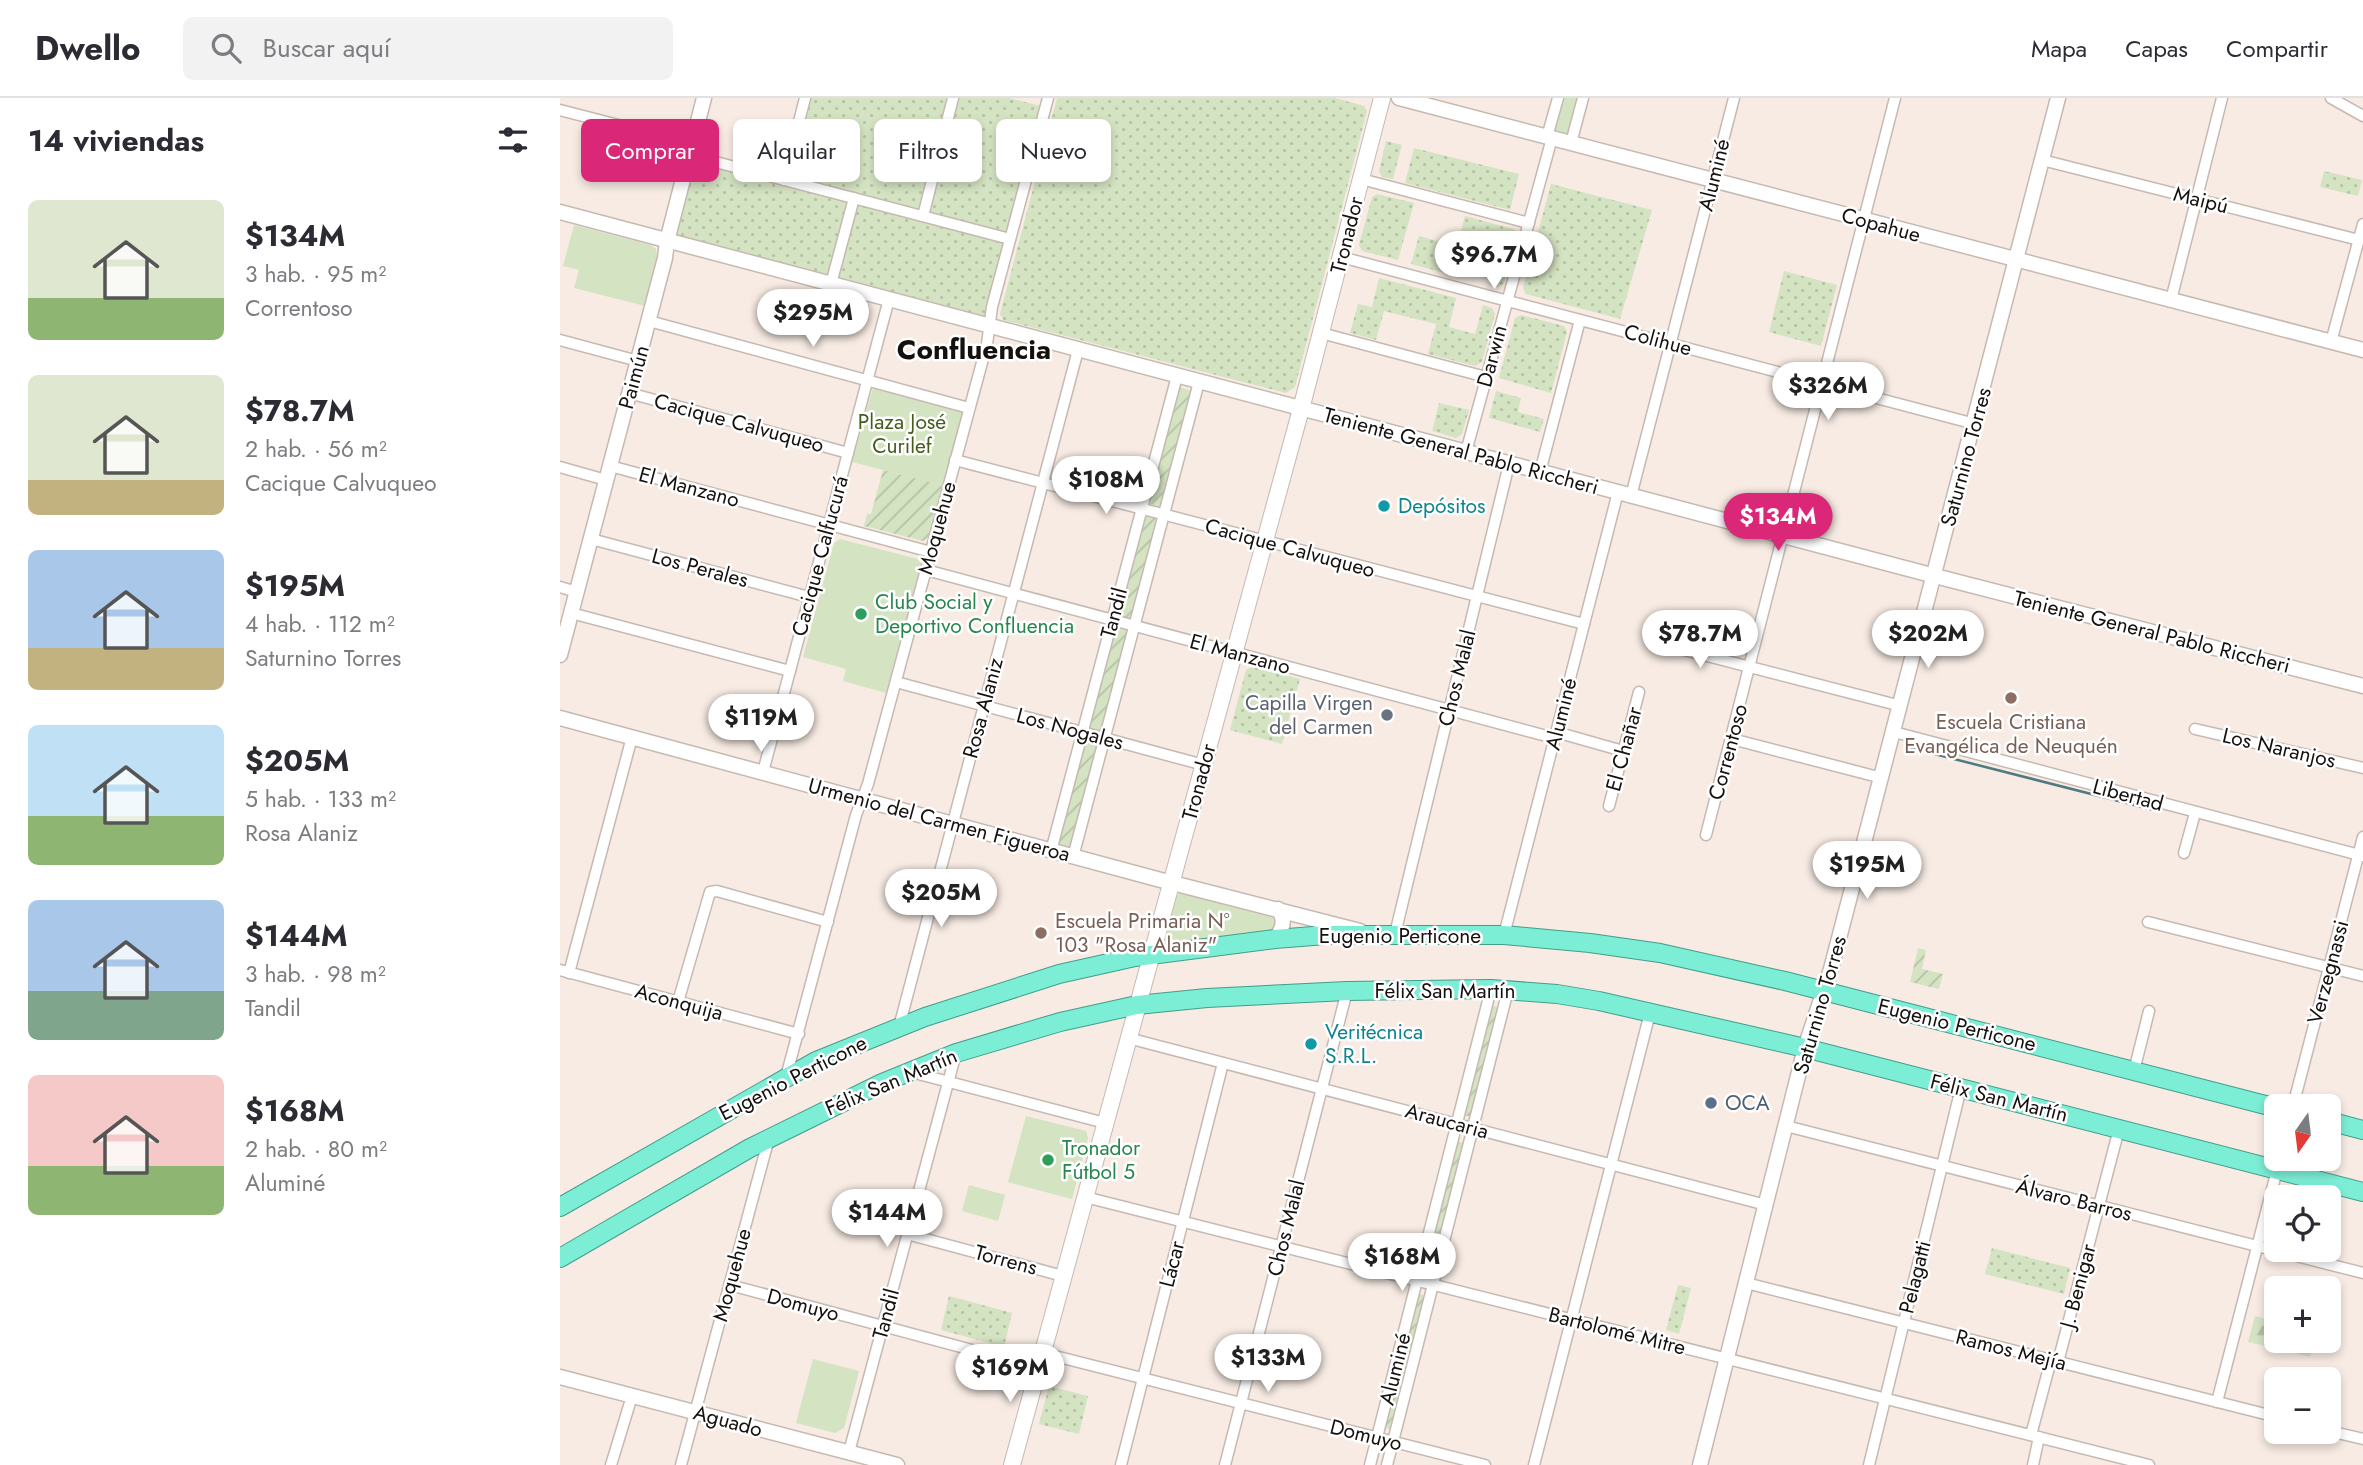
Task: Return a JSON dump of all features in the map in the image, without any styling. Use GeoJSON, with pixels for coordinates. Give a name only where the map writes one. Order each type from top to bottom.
{"type":"FeatureCollection","features":[{"type":"Feature","properties":{"kind":"highway","name":"Eugenio Perticone"},"geometry":{"type":"LineString","coordinates":[[560,1208],[786,1077],[844,1048],[899,1027],[1091,965],[1153,953],[1275,939],[1371,934],[1503,936],[1590,943],[1660,954],[1825,992],[2264,1105]]}},
{"type":"Feature","properties":{"kind":"highway","name":"Félix San Martín"},"geometry":{"type":"LineString","coordinates":[[560,1258],[740,1153],[909,1071],[956,1053],[1041,1027],[1137,1005],[1207,998],[1347,991],[1499,989],[1579,998],[1805,1048],[2264,1167]]}},
{"type":"Feature","properties":{"kind":"highway"},"geometry":{"type":"LineString","coordinates":[[2342,1124],[2363,1130]]}},
{"type":"Feature","properties":{"kind":"highway","name":"Félix San Martín"},"geometry":{"type":"LineString","coordinates":[[2281,1171],[2363,1192]]}},
{"type":"Feature","properties":{"kind":"main road","name":"Tronador"},"geometry":{"type":"LineString","coordinates":[[1012,1465],[1301,409],[1382,98]]}},
{"type":"Feature","properties":{"kind":"street"},"geometry":{"type":"LineString","coordinates":[[567,98],[562,110],[591,119]]}},
{"type":"Feature","properties":{"kind":"street","name":"Paimún"},"geometry":{"type":"LineString","coordinates":[[699,119],[704,98]]}},
{"type":"Feature","properties":{"kind":"street"},"geometry":{"type":"LineString","coordinates":[[800,119],[805,98]]}},
{"type":"Feature","properties":{"kind":"street"},"geometry":{"type":"LineString","coordinates":[[923,216],[953,98]]}},
{"type":"Feature","properties":{"kind":"street"},"geometry":{"type":"LineString","coordinates":[[1034,98],[1047,100]]}},
{"type":"Feature","properties":{"kind":"street","name":"Copahue"},"geometry":{"type":"LineString","coordinates":[[1399,98],[2363,350]]}},
{"type":"Feature","properties":{"kind":"street","name":"Darwin"},"geometry":{"type":"LineString","coordinates":[[1466,452],[1529,223],[1558,98]]}},
{"type":"Feature","properties":{"kind":"street"},"geometry":{"type":"LineString","coordinates":[[1571,143],[1583,98]]}},
{"type":"Feature","properties":{"kind":"street","name":"Aluminé"},"geometry":{"type":"LineString","coordinates":[[1503,936],[1584,624],[1670,344],[1734,98]]}},
{"type":"Feature","properties":{"kind":"street","name":"Correntoso"},"geometry":{"type":"LineString","coordinates":[[1706,835],[1895,98]]}},
{"type":"Feature","properties":{"kind":"street","name":"Saturnino Torres"},"geometry":{"type":"LineString","coordinates":[[1700,1465],[1805,1048],[1825,992],[2059,98]]}},
{"type":"Feature","properties":{"kind":"street"},"geometry":{"type":"LineString","coordinates":[[2171,300],[2222,98]]}},
{"type":"Feature","properties":{"kind":"street"},"geometry":{"type":"LineString","coordinates":[[2331,98],[2363,117]]}},
{"type":"Feature","properties":{"kind":"street","name":"Moquehue"},"geometry":{"type":"LineString","coordinates":[[786,1077],[970,408],[1010,239],[1047,100]]}},
{"type":"Feature","properties":{"kind":"street","name":"Maipú"},"geometry":{"type":"LineString","coordinates":[[2042,160],[2196,199],[2362,231]]}},
{"type":"Feature","properties":{"kind":"street"},"geometry":{"type":"LineString","coordinates":[[1361,179],[1529,223]]}},
{"type":"Feature","properties":{"kind":"street","name":"Paimún"},"geometry":{"type":"LineString","coordinates":[[560,655],[649,321],[683,182]]}},
{"type":"Feature","properties":{"kind":"street"},"geometry":{"type":"LineString","coordinates":[[792,182],[1010,239]]}},
{"type":"Feature","properties":{"kind":"street"},"geometry":{"type":"LineString","coordinates":[[831,284],[854,198]]}},
{"type":"Feature","properties":{"kind":"street","name":"Teniente General Pablo Riccheri"},"geometry":{"type":"LineString","coordinates":[[560,212],[1508,464],[2363,686]]}},
{"type":"Feature","properties":{"kind":"street"},"geometry":{"type":"LineString","coordinates":[[2331,342],[2359,254],[2362,231]]}},
{"type":"Feature","properties":{"kind":"street","name":"Colihue"},"geometry":{"type":"LineString","coordinates":[[1341,257],[1975,424]]}},
{"type":"Feature","properties":{"kind":"street","name":"Cacique Calfucurá"},"geometry":{"type":"LineString","coordinates":[[763,772],[889,299]]}},
{"type":"Feature","properties":{"kind":"street"},"geometry":{"type":"LineString","coordinates":[[1540,472],[1580,320]]}},
{"type":"Feature","properties":{"kind":"street"},"geometry":{"type":"LineString","coordinates":[[649,321],[970,408]]}},
{"type":"Feature","properties":{"kind":"street"},"geometry":{"type":"LineString","coordinates":[[1321,334],[1486,377]]}},
{"type":"Feature","properties":{"kind":"street"},"geometry":{"type":"LineString","coordinates":[[560,340],[638,361]]}},
{"type":"Feature","properties":{"kind":"street","name":"Rosa Alaniz"},"geometry":{"type":"LineString","coordinates":[[899,1027],[1078,350]]}},
{"type":"Feature","properties":{"kind":"street","name":"Tandil"},"geometry":{"type":"LineString","coordinates":[[1051,851],[1177,376]]}},
{"type":"Feature","properties":{"kind":"street","name":"Tandil"},"geometry":{"type":"LineString","coordinates":[[1073,857],[1199,382]]}},
{"type":"Feature","properties":{"kind":"street","name":"Cacique Calvuqueo"},"geometry":{"type":"LineString","coordinates":[[629,393],[848,453]]}},
{"type":"Feature","properties":{"kind":"street","name":"Cacique Calvuqueo"},"geometry":{"type":"LineString","coordinates":[[955,460],[1584,624]]}},
{"type":"Feature","properties":{"kind":"street","name":"Chos Malal"},"geometry":{"type":"LineString","coordinates":[[1395,934],[1508,464]]}},
{"type":"Feature","properties":{"kind":"street","name":"El Manzano"},"geometry":{"type":"LineString","coordinates":[[560,467],[608,473],[829,524],[931,552]]}},
{"type":"Feature","properties":{"kind":"street","name":"Los Perales"},"geometry":{"type":"LineString","coordinates":[[591,540],[809,597]]}},
{"type":"Feature","properties":{"kind":"street","name":"El Manzano"},"geometry":{"type":"LineString","coordinates":[[926,570],[1449,710],[1623,751]]}},
{"type":"Feature","properties":{"kind":"street"},"geometry":{"type":"LineString","coordinates":[[560,587],[577,592]]}},
{"type":"Feature","properties":{"kind":"street"},"geometry":{"type":"LineString","coordinates":[[571,613],[790,671]]}},
{"type":"Feature","properties":{"kind":"street"},"geometry":{"type":"LineString","coordinates":[[1657,643],[1900,706]]}},
{"type":"Feature","properties":{"kind":"street","name":"Los Nogales"},"geometry":{"type":"LineString","coordinates":[[896,682],[1204,765]]}},
{"type":"Feature","properties":{"kind":"street","name":"El Chañar"},"geometry":{"type":"LineString","coordinates":[[1609,806],[1639,692]]}},
{"type":"Feature","properties":{"kind":"street","name":"Urmenio del Carmen Figueroa"},"geometry":{"type":"LineString","coordinates":[[560,718],[1073,857],[1371,934]]}},
{"type":"Feature","properties":{"kind":"street","name":"Los Naranjos"},"geometry":{"type":"LineString","coordinates":[[2195,729],[2363,768]]}},
{"type":"Feature","properties":{"kind":"street","name":"Libertad"},"geometry":{"type":"LineString","coordinates":[[1894,732],[2361,855]]}},
{"type":"Feature","properties":{"kind":"street"},"geometry":{"type":"LineString","coordinates":[[565,972],[632,737]]}},
{"type":"Feature","properties":{"kind":"street"},"geometry":{"type":"LineString","coordinates":[[1732,739],[1882,778]]}},
{"type":"Feature","properties":{"kind":"street"},"geometry":{"type":"LineString","coordinates":[[2184,853],[2195,813]]}},
{"type":"Feature","properties":{"kind":"street","name":"Verzegnassi"},"geometry":{"type":"LineString","coordinates":[[2296,1094],[2361,855],[2363,837]]}},
{"type":"Feature","properties":{"kind":"street"},"geometry":{"type":"LineString","coordinates":[[678,1002],[710,892],[717,891],[828,922]]}},
{"type":"Feature","properties":{"kind":"street"},"geometry":{"type":"LineString","coordinates":[[1275,939],[1283,923],[1278,909]]}},
{"type":"Feature","properties":{"kind":"street"},"geometry":{"type":"LineString","coordinates":[[2148,922],[2363,976]]}},
{"type":"Feature","properties":{"kind":"street","name":"Aconquija"},"geometry":{"type":"LineString","coordinates":[[565,972],[799,1034]]}},
{"type":"Feature","properties":{"kind":"street","name":"Aluminé"},"geometry":{"type":"LineString","coordinates":[[1370,1465],[1457,1124],[1499,989]]}},
{"type":"Feature","properties":{"kind":"street","name":"Aluminé"},"geometry":{"type":"LineString","coordinates":[[1387,1465],[1473,1128],[1499,989]]}},
{"type":"Feature","properties":{"kind":"street","name":"Chos Malal"},"geometry":{"type":"LineString","coordinates":[[1225,1465],[1347,991]]}},
{"type":"Feature","properties":{"kind":"street"},"geometry":{"type":"LineString","coordinates":[[2134,1071],[2149,1010]]}},
{"type":"Feature","properties":{"kind":"street"},"geometry":{"type":"LineString","coordinates":[[1534,1465],[1650,1013]]}},
{"type":"Feature","properties":{"kind":"street","name":"Araucaria"},"geometry":{"type":"LineString","coordinates":[[1128,1038],[1766,1205]]}},
{"type":"Feature","properties":{"kind":"street","name":"Tandil"},"geometry":{"type":"LineString","coordinates":[[849,1452],[956,1053]]}},
{"type":"Feature","properties":{"kind":"street","name":"Lácar"},"geometry":{"type":"LineString","coordinates":[[1121,1465],[1223,1063]]}},
{"type":"Feature","properties":{"kind":"street"},"geometry":{"type":"LineString","coordinates":[[909,1071],[1105,1123]]}},
{"type":"Feature","properties":{"kind":"street","name":"Pelagatti"},"geometry":{"type":"LineString","coordinates":[[1869,1465],[1961,1088]]}},
{"type":"Feature","properties":{"kind":"street","name":"Álvaro Barros"},"geometry":{"type":"LineString","coordinates":[[1786,1126],[2363,1273]]}},
{"type":"Feature","properties":{"kind":"street","name":"J. Benigar"},"geometry":{"type":"LineString","coordinates":[[2032,1465],[2035,1436],[2054,1361],[2119,1129]]}},
{"type":"Feature","properties":{"kind":"street","name":"Moquehue"},"geometry":{"type":"LineString","coordinates":[[681,1465],[769,1138]]}},
{"type":"Feature","properties":{"kind":"street"},"geometry":{"type":"LineString","coordinates":[[2217,1402],[2277,1171]]}},
{"type":"Feature","properties":{"kind":"street","name":"Bartolomé Mitre"},"geometry":{"type":"LineString","coordinates":[[1085,1197],[2149,1465]]}},
{"type":"Feature","properties":{"kind":"street","name":"Torrens"},"geometry":{"type":"LineString","coordinates":[[908,1234],[1063,1276]]}},
{"type":"Feature","properties":{"kind":"street","name":"Ramos Mejía"},"geometry":{"type":"LineString","coordinates":[[1746,1283],[2264,1415]]}},
{"type":"Feature","properties":{"kind":"street","name":"Domuyo"},"geometry":{"type":"LineString","coordinates":[[730,1285],[883,1326],[1041,1360],[1143,1378],[1485,1465]]}},
{"type":"Feature","properties":{"kind":"street","name":"Aguado"},"geometry":{"type":"LineString","coordinates":[[560,1377],[897,1465]]}},
{"type":"Feature","properties":{"kind":"street"},"geometry":{"type":"LineString","coordinates":[[611,1465],[632,1396]]}},
{"type":"Feature","properties":{"kind":"street"},"geometry":{"type":"LineString","coordinates":[[2341,1434],[2363,1439]]}},
{"type":"Feature","properties":{"kind":"green space"},"geometry":{"type":"Polygon","coordinates":[[[811,98],[948,98],[943,119],[874,119],[874,182],[926,182],[919,210],[810,182],[860,182],[860,119],[805,119],[811,98]]]}},
{"type":"Feature","properties":{"kind":"green space"},"geometry":{"type":"Polygon","coordinates":[[[959,98],[1009,98],[1041,106],[1038,119],[996,119],[996,182],[1021,182],[1008,234],[929,214],[937,182],[982,182],[982,119],[954,119],[959,98]]]}},
{"type":"Feature","properties":{"kind":"green space"},"geometry":{"type":"Polygon","coordinates":[[[1057,98],[1335,98],[1364,106],[1367,111],[1295,387],[1286,393],[1003,320],[1000,314],[1035,182],[1111,182],[1111,119],[1051,119],[1057,98]]]}},
{"type":"Feature","properties":{"kind":"green space"},"geometry":{"type":"Polygon","coordinates":[[[1563,98],[1577,98],[1569,131],[1564,136],[1555,130],[1563,98]]]}},
{"type":"Feature","properties":{"kind":"green space"},"geometry":{"type":"Polygon","coordinates":[[[1386,141],[1402,145],[1393,179],[1382,177],[1379,171],[1386,141]]]}},
{"type":"Feature","properties":{"kind":"green space"},"geometry":{"type":"Polygon","coordinates":[[[1414,148],[1519,174],[1510,210],[1405,183],[1414,148]]]}},
{"type":"Feature","properties":{"kind":"green space"},"geometry":{"type":"Polygon","coordinates":[[[719,167],[733,171],[733,182],[774,182],[849,202],[829,277],[675,236],[690,182],[719,182],[719,167]]]}},
{"type":"Feature","properties":{"kind":"green space"},"geometry":{"type":"Polygon","coordinates":[[[2324,171],[2362,180],[2358,196],[2320,187],[2324,171]]]}},
{"type":"Feature","properties":{"kind":"green space"},"geometry":{"type":"Polygon","coordinates":[[[1551,184],[1652,210],[1620,319],[1526,294],[1523,288],[1551,184]]]}},
{"type":"Feature","properties":{"kind":"green space"},"geometry":{"type":"Polygon","coordinates":[[[1377,194],[1414,203],[1398,260],[1362,251],[1359,245],[1372,197],[1377,194]]]}},
{"type":"Feature","properties":{"kind":"green space"},"geometry":{"type":"Polygon","coordinates":[[[857,204],[1005,243],[985,318],[837,280],[857,204]]]}},
{"type":"Feature","properties":{"kind":"green space"},"geometry":{"type":"Polygon","coordinates":[[[1465,216],[1514,229],[1517,234],[1504,283],[1498,287],[1489,284],[1496,257],[1457,246],[1465,216]]]}},
{"type":"Feature","properties":{"kind":"green space"},"geometry":{"type":"Polygon","coordinates":[[[574,225],[651,245],[656,249],[657,257],[645,306],[574,288],[579,270],[563,266],[574,225]]]}},
{"type":"Feature","properties":{"kind":"green space"},"geometry":{"type":"Polygon","coordinates":[[[1419,236],[1457,246],[1449,274],[1411,264],[1419,236]]]}},
{"type":"Feature","properties":{"kind":"green space"},"geometry":{"type":"Polygon","coordinates":[[[1784,271],[1837,285],[1821,346],[1769,332],[1784,271]]]}},
{"type":"Feature","properties":{"kind":"green space"},"geometry":{"type":"Polygon","coordinates":[[[1379,278],[1456,298],[1449,327],[1475,334],[1483,305],[1492,308],[1495,314],[1482,362],[1475,366],[1428,354],[1436,324],[1384,311],[1376,340],[1350,333],[1358,304],[1372,307],[1379,278]]]}},
{"type":"Feature","properties":{"kind":"green space"},"geometry":{"type":"Polygon","coordinates":[[[1521,315],[1564,326],[1567,332],[1551,393],[1499,378],[1515,318],[1521,315]]]}},
{"type":"Feature","properties":{"kind":"green space"},"geometry":{"type":"Polygon","coordinates":[[[1179,387],[1193,391],[1161,507],[1147,503],[1179,387]]]}},
{"type":"Feature","properties":{"kind":"green space","name":"Plaza José Curilef"},"geometry":{"type":"Polygon","coordinates":[[[873,388],[963,412],[946,486],[852,462],[873,388]]]}},
{"type":"Feature","properties":{"kind":"green space"},"geometry":{"type":"Polygon","coordinates":[[[1496,391],[1521,398],[1518,412],[1544,419],[1540,432],[1489,418],[1496,391]]]}},
{"type":"Feature","properties":{"kind":"green space"},"geometry":{"type":"Polygon","coordinates":[[[1439,403],[1469,410],[1462,434],[1456,438],[1432,431],[1439,403]]]}},
{"type":"Feature","properties":{"kind":"green space"},"geometry":{"type":"Polygon","coordinates":[[[883,470],[942,485],[928,538],[923,541],[864,526],[867,514],[871,514],[883,470]]]}},
{"type":"Feature","properties":{"kind":"green space"},"geometry":{"type":"Polygon","coordinates":[[[1144,515],[1158,519],[1131,620],[1117,617],[1144,515]]]}},
{"type":"Feature","properties":{"kind":"green space","name":"Club Social y Deportivo Confluencia"},"geometry":{"type":"Polygon","coordinates":[[[840,539],[918,559],[921,564],[886,693],[843,681],[846,669],[803,657],[834,543],[840,539]]]}},
{"type":"Feature","properties":{"kind":"green space"},"geometry":{"type":"Polygon","coordinates":[[[1115,626],[1129,629],[1102,732],[1088,728],[1115,626]]]}},
{"type":"Feature","properties":{"kind":"green space"},"geometry":{"type":"Polygon","coordinates":[[[1252,667],[1300,679],[1282,744],[1230,730],[1246,670],[1252,667]]]}},
{"type":"Feature","properties":{"kind":"green space"},"geometry":{"type":"Polygon","coordinates":[[[1085,739],[1098,743],[1071,848],[1057,844],[1085,739]]]}},
{"type":"Feature","properties":{"kind":"green space"},"geometry":{"type":"Polygon","coordinates":[[[1181,892],[1273,916],[1277,930],[1166,946],[1177,896],[1181,892]]]}},
{"type":"Feature","properties":{"kind":"green space"},"geometry":{"type":"Polygon","coordinates":[[[1918,948],[1926,950],[1922,969],[1943,974],[1939,989],[1910,982],[1918,948]]]}},
{"type":"Feature","properties":{"kind":"green space"},"geometry":{"type":"Polygon","coordinates":[[[1491,1005],[1499,1008],[1471,1117],[1463,1115],[1491,1005]]]}},
{"type":"Feature","properties":{"kind":"green space","name":"Tronador Fútbol 5"},"geometry":{"type":"Polygon","coordinates":[[[1026,1116],[1086,1131],[1088,1138],[1072,1199],[1008,1182],[1026,1116]]]}},
{"type":"Feature","properties":{"kind":"green space"},"geometry":{"type":"Polygon","coordinates":[[[1457,1142],[1465,1143],[1433,1273],[1425,1271],[1457,1142]]]}},
{"type":"Feature","properties":{"kind":"green space"},"geometry":{"type":"Polygon","coordinates":[[[969,1185],[1005,1195],[998,1221],[962,1211],[969,1185]]]}},
{"type":"Feature","properties":{"kind":"green space"},"geometry":{"type":"Polygon","coordinates":[[[1992,1248],[2070,1268],[2064,1294],[1985,1274],[1992,1248]]]}},
{"type":"Feature","properties":{"kind":"green space"},"geometry":{"type":"Polygon","coordinates":[[[1678,1285],[1691,1288],[1679,1334],[1666,1330],[1678,1285]]]}},
{"type":"Feature","properties":{"kind":"green space"},"geometry":{"type":"Polygon","coordinates":[[[1419,1294],[1426,1296],[1393,1430],[1385,1428],[1419,1294]]]}},
{"type":"Feature","properties":{"kind":"green space"},"geometry":{"type":"Polygon","coordinates":[[[949,1296],[1012,1313],[1004,1347],[941,1330],[949,1296]]]}},
{"type":"Feature","properties":{"kind":"green space"},"geometry":{"type":"Polygon","coordinates":[[[2255,1316],[2264,1318],[2264,1346],[2248,1342],[2255,1316]]]}},
{"type":"Feature","properties":{"kind":"green space"},"geometry":{"type":"Polygon","coordinates":[[[2293,1353],[2311,1353],[2310,1357],[2293,1353]]]}},
{"type":"Feature","properties":{"kind":"green space"},"geometry":{"type":"Polygon","coordinates":[[[813,1359],[859,1371],[844,1428],[835,1433],[796,1423],[813,1359]]]}},
{"type":"Feature","properties":{"kind":"green space"},"geometry":{"type":"Polygon","coordinates":[[[1049,1386],[1088,1396],[1079,1434],[1039,1424],[1049,1386]]]}},
{"type":"Feature","properties":{"kind":"waterway"},"geometry":{"type":"LineString","coordinates":[[1907,747],[2154,810]]}},
{"type":"Feature","properties":{"kind":"place","name":"Depósitos"},"geometry":{"type":"Point","coordinates":[1384,506]}},
{"type":"Feature","properties":{"kind":"place","name":"Club Social y Deportivo Confluencia"},"geometry":{"type":"Point","coordinates":[861,614]}},
{"type":"Feature","properties":{"kind":"place","name":"Escuela Cristiana Evangélica de Neuquén"},"geometry":{"type":"Point","coordinates":[2011,698]}},
{"type":"Feature","properties":{"kind":"place","name":"Capilla Virgen del Carmen"},"geometry":{"type":"Point","coordinates":[1387,715]}},
{"type":"Feature","properties":{"kind":"place","name":"Escuela Primaria Nº 103 \"Rosa Alaniz\""},"geometry":{"type":"Point","coordinates":[1041,933]}},
{"type":"Feature","properties":{"kind":"place","name":"Veritécnica S.R.L."},"geometry":{"type":"Point","coordinates":[1311,1044]}},
{"type":"Feature","properties":{"kind":"place","name":"OCA"},"geometry":{"type":"Point","coordinates":[1711,1103]}},
{"type":"Feature","properties":{"kind":"place","name":"Tronador Fútbol 5"},"geometry":{"type":"Point","coordinates":[1048,1160]}},
{"type":"Feature","properties":{"kind":"district","name":"Confluencia"},"geometry":{"type":"Point","coordinates":[974,349]}}]}
